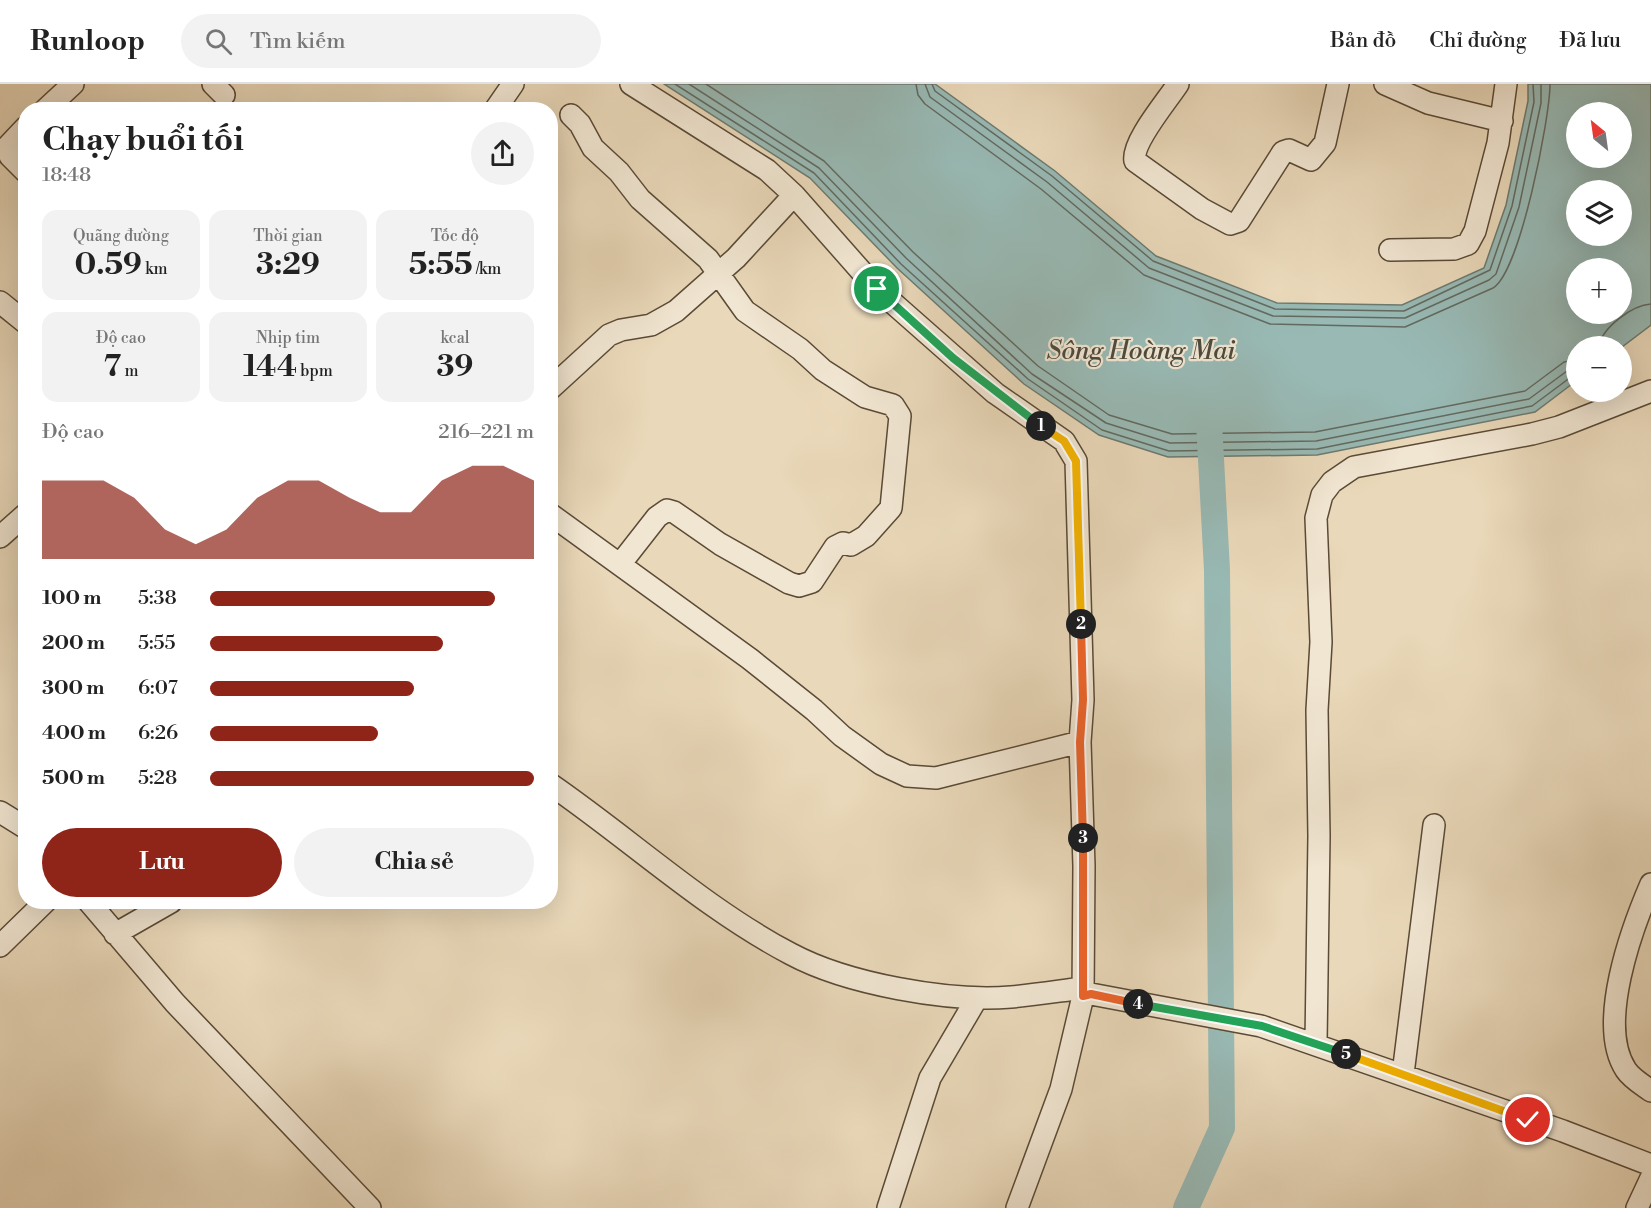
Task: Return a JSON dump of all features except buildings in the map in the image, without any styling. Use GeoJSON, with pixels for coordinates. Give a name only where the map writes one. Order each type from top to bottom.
{"type":"FeatureCollection","features":[{"type":"Feature","properties":{"kind":"street"},"geometry":{"type":"LineString","coordinates":[[54,102],[73,84]]}},
{"type":"Feature","properties":{"kind":"street"},"geometry":{"type":"LineString","coordinates":[[501,102],[513,84]]}},
{"type":"Feature","properties":{"kind":"street"},"geometry":{"type":"LineString","coordinates":[[630,84],[767,170],[794,195],[877,289],[995,393],[1064,441],[1076,461],[1083,700],[1080,742],[1084,866],[1083,992],[1061,1089],[1017,1208]]}},
{"type":"Feature","properties":{"kind":"street"},"geometry":{"type":"LineString","coordinates":[[1178,84],[1139,143],[1134,155],[1135,161],[1202,209],[1230,224],[1239,221],[1283,152],[1289,150],[1311,160],[1321,150],[1325,143],[1338,84]]}},
{"type":"Feature","properties":{"kind":"street"},"geometry":{"type":"LineString","coordinates":[[1385,84],[1428,103],[1502,121]]}},
{"type":"Feature","properties":{"kind":"street"},"geometry":{"type":"LineString","coordinates":[[1390,250],[1454,249],[1468,244],[1475,231],[1502,121],[1506,84]]}},
{"type":"Feature","properties":{"kind":"street"},"geometry":{"type":"LineString","coordinates":[[571,115],[580,124],[593,148],[612,164],[640,199],[700,252],[745,311],[800,349],[823,370],[865,397],[877,402],[890,403],[897,408],[900,416],[891,508],[866,536],[851,545],[839,543],[812,582],[805,586],[789,583],[720,544],[674,512],[667,510],[657,517],[621,563]]}},
{"type":"Feature","properties":{"kind":"street"},"geometry":{"type":"LineString","coordinates":[[18,135],[8,146],[10,156],[18,164]]}},
{"type":"Feature","properties":{"kind":"street"},"geometry":{"type":"LineString","coordinates":[[558,381],[609,335],[621,330],[651,325],[668,316],[736,258],[794,195]]}},
{"type":"Feature","properties":{"kind":"street"},"geometry":{"type":"LineString","coordinates":[[0,302],[18,317]]}},
{"type":"Feature","properties":{"kind":"street"},"geometry":{"type":"LineString","coordinates":[[1316,1043],[1319,836],[1317,710],[1321,642],[1316,518],[1322,495],[1332,482],[1354,467],[1532,434],[1559,427],[1651,391]]}},
{"type":"Feature","properties":{"kind":"street"},"geometry":{"type":"LineString","coordinates":[[558,520],[621,563],[750,659],[814,710],[842,736],[881,764],[907,776],[936,778],[1080,742]]}},
{"type":"Feature","properties":{"kind":"street"},"geometry":{"type":"LineString","coordinates":[[0,537],[18,521]]}},
{"type":"Feature","properties":{"kind":"street"},"geometry":{"type":"LineString","coordinates":[[558,790],[737,923],[792,956],[870,982],[977,998],[1083,992],[1254,1025],[1316,1043],[1651,1165]]}},
{"type":"Feature","properties":{"kind":"street"},"geometry":{"type":"LineString","coordinates":[[0,812],[18,823]]}},
{"type":"Feature","properties":{"kind":"street"},"geometry":{"type":"LineString","coordinates":[[1403,1074],[1434,825]]}},
{"type":"Feature","properties":{"kind":"street"},"geometry":{"type":"LineString","coordinates":[[1651,884],[1623,958],[1617,993],[1617,1048],[1625,1068],[1651,1091]]}},
{"type":"Feature","properties":{"kind":"street"},"geometry":{"type":"LineString","coordinates":[[0,946],[38,909]]}},
{"type":"Feature","properties":{"kind":"street"},"geometry":{"type":"LineString","coordinates":[[95,909],[175,1003],[370,1208]]}},
{"type":"Feature","properties":{"kind":"street"},"geometry":{"type":"LineString","coordinates":[[115,934],[135,920],[157,909]]}},
{"type":"Feature","properties":{"kind":"street"},"geometry":{"type":"LineString","coordinates":[[888,1208],[930,1078],[977,998]]}},
{"type":"Feature","properties":{"kind":"street"},"geometry":{"type":"LineString","coordinates":[[1637,1208],[1651,1178]]}},
{"type":"Feature","properties":{"kind":"water","name":"Sông Hoàng Mai"},"geometry":{"type":"Polygon","coordinates":[[[664,84],[935,84],[1055,171],[1156,256],[1277,303],[1402,305],[1484,268],[1506,205],[1528,101],[1528,84],[1651,84],[1651,325],[1632,339],[1632,336],[1566,336],[1566,389],[1535,412],[1317,455],[1168,457],[1099,435],[1024,384],[897,268],[810,178],[664,84]]]}},
{"type":"Feature","properties":{"kind":"waterway"},"geometry":{"type":"LineString","coordinates":[[1186,1208],[1222,1128],[1217,570],[1209,422]]}},
{"type":"Feature","properties":{"kind":"route"},"geometry":{"type":"LineString","coordinates":[[877,289],[995,393],[1064,441],[1076,461],[1083,700],[1080,742],[1084,866],[1083,996],[1091,994],[1110,1000],[1262,1026],[1284,1035],[1316,1043],[1528,1120]]}}]}
